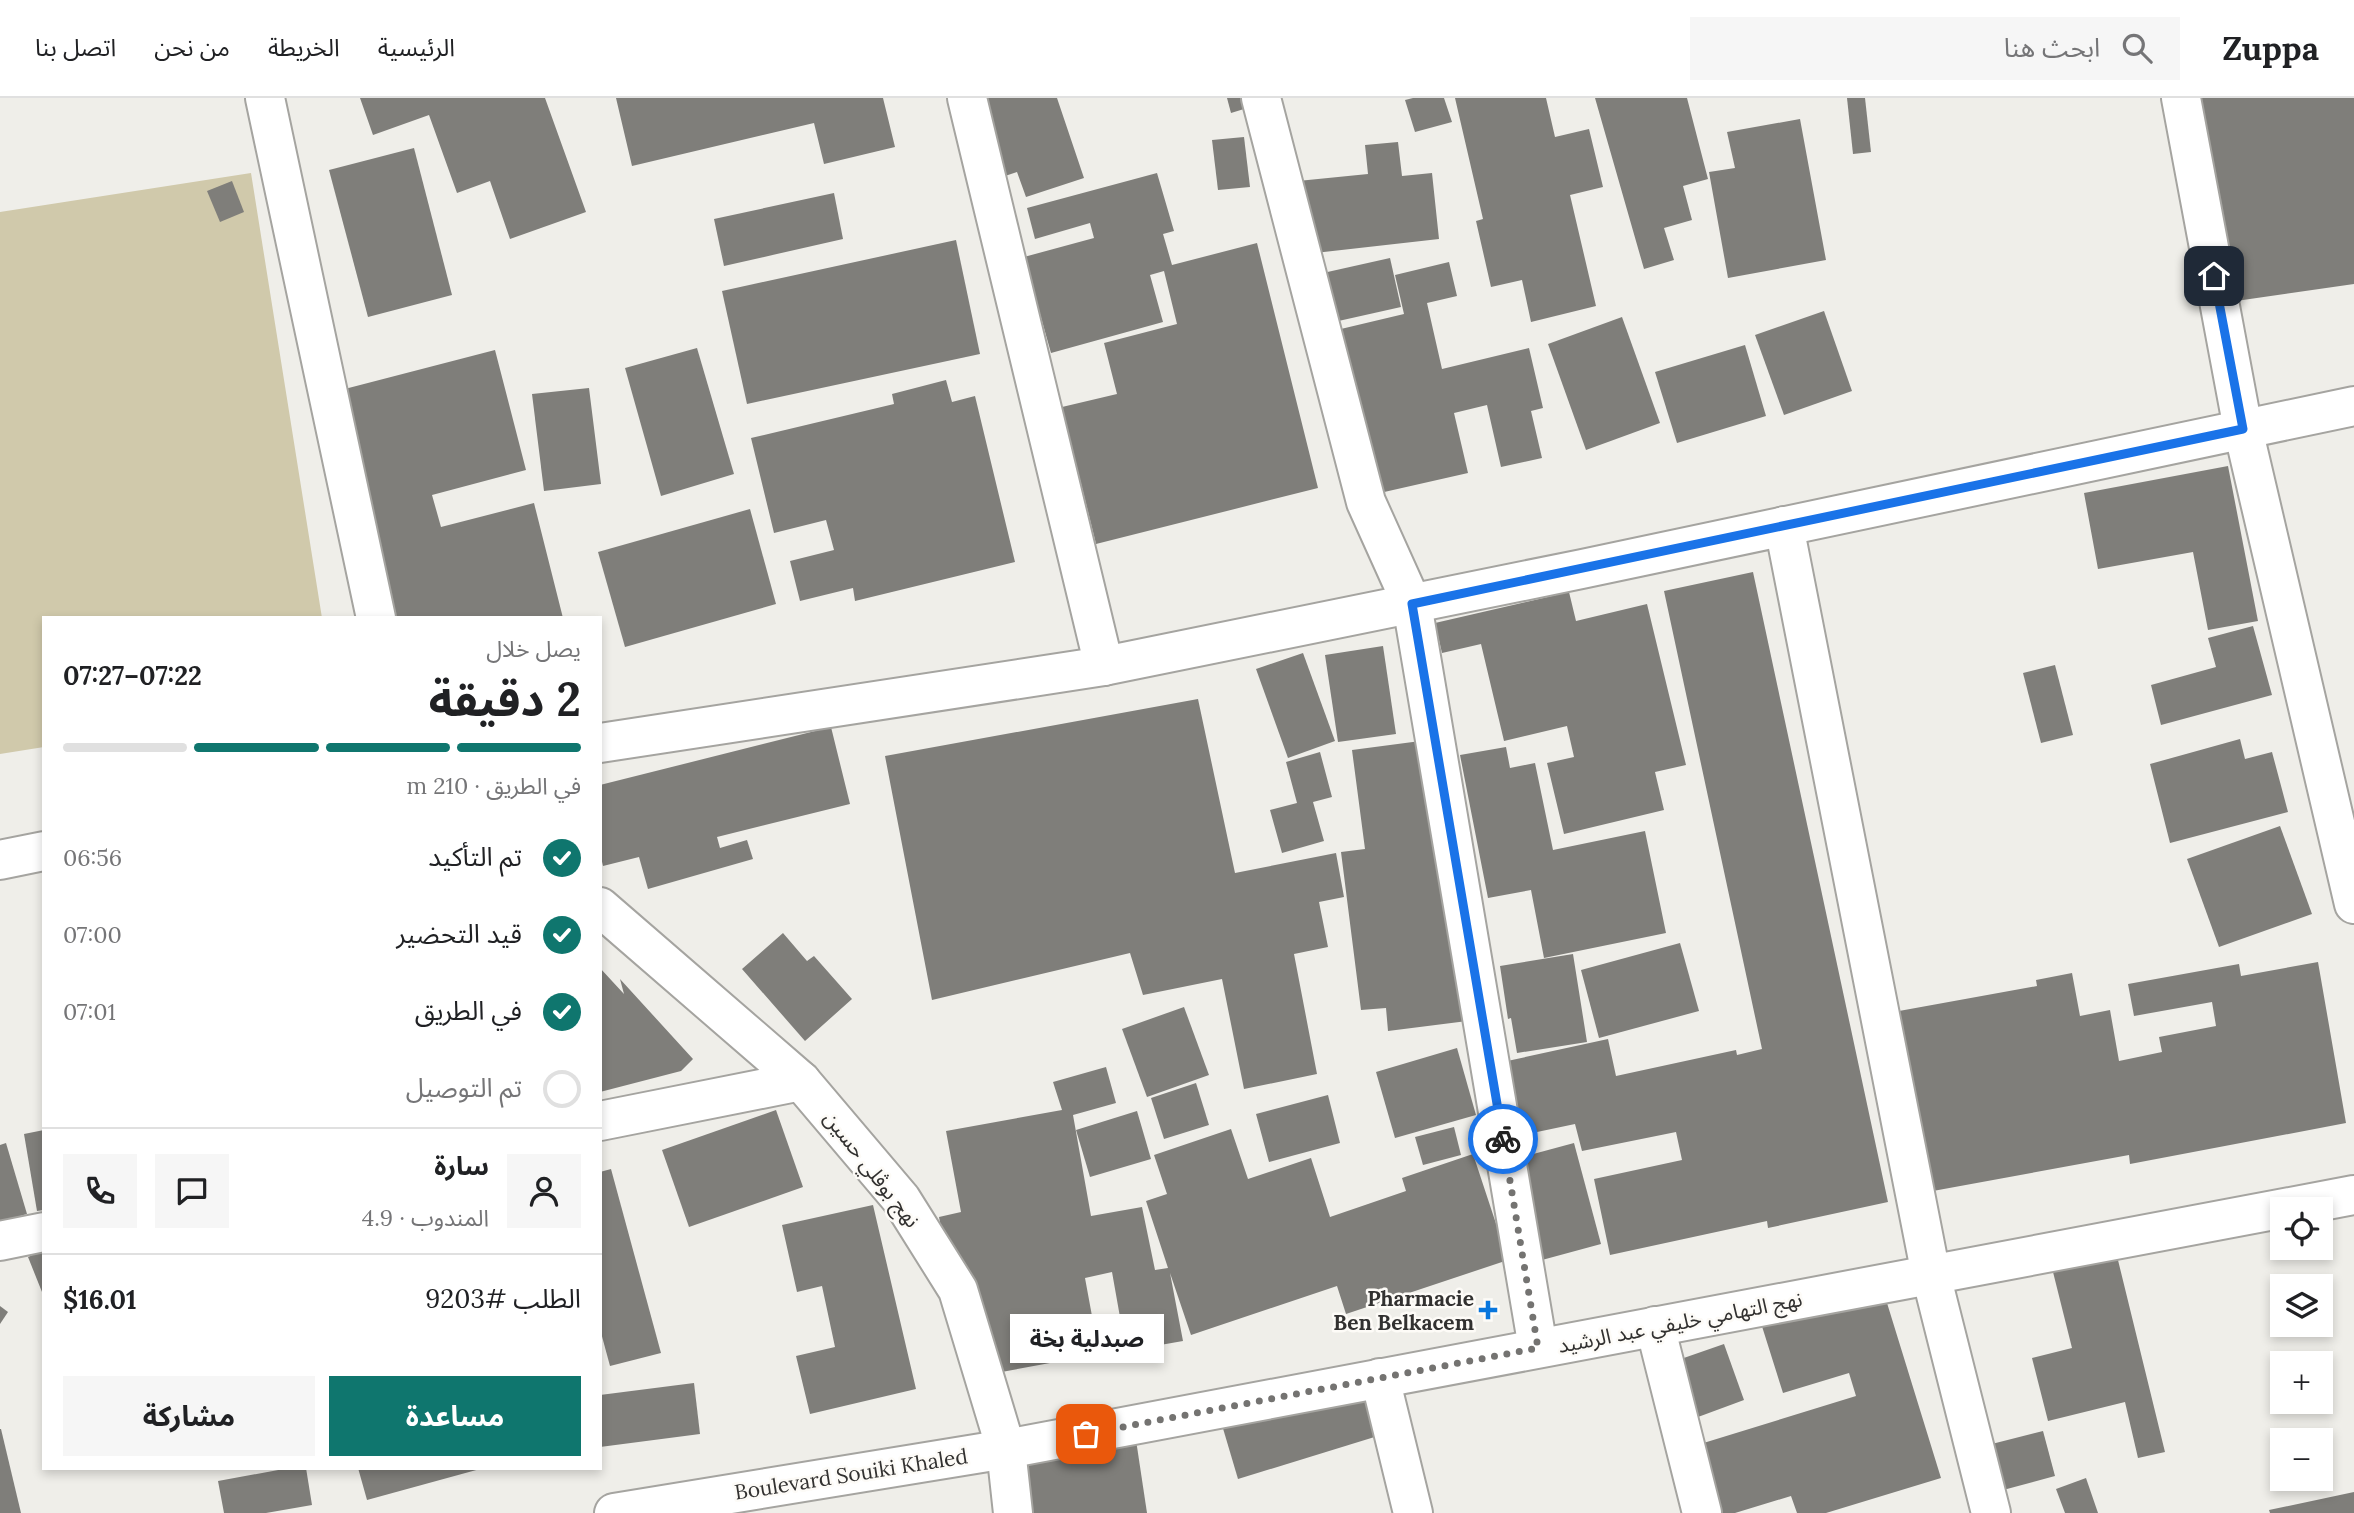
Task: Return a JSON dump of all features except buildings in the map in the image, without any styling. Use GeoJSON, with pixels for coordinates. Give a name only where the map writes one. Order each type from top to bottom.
{"type":"FeatureCollection","features":[{"type":"Feature","properties":{"kind":"street"},"geometry":{"type":"LineString","coordinates":[[265,98],[376,616]]}},
{"type":"Feature","properties":{"kind":"street"},"geometry":{"type":"LineString","coordinates":[[967,98],[1104,666]]}},
{"type":"Feature","properties":{"kind":"street"},"geometry":{"type":"LineString","coordinates":[[1261,98],[1366,502],[1412,604],[1538,1348]]}},
{"type":"Feature","properties":{"kind":"street"},"geometry":{"type":"LineString","coordinates":[[2180,98],[2243,429],[2354,904]]}},
{"type":"Feature","properties":{"kind":"street"},"geometry":{"type":"LineString","coordinates":[[602,743],[1104,666],[2354,406]]}},
{"type":"Feature","properties":{"kind":"street"},"geometry":{"type":"LineString","coordinates":[[1784,526],[1931,1275],[1991,1513]]}},
{"type":"Feature","properties":{"kind":"street"},"geometry":{"type":"LineString","coordinates":[[0,860],[42,851]]}},
{"type":"Feature","properties":{"kind":"street","name":"نهج بوڨلي حسين"},"geometry":{"type":"LineString","coordinates":[[602,909],[801,1081],[901,1199],[958,1290],[1006,1449],[1013,1513]]}},
{"type":"Feature","properties":{"kind":"street"},"geometry":{"type":"LineString","coordinates":[[602,1121],[801,1081]]}},
{"type":"Feature","properties":{"kind":"street","name":"نهج التهامي خليفي عبد الرشيد"},"geometry":{"type":"LineString","coordinates":[[1006,1449],[2354,1195]]}},
{"type":"Feature","properties":{"kind":"street"},"geometry":{"type":"LineString","coordinates":[[0,1241],[42,1232]]}},
{"type":"Feature","properties":{"kind":"street"},"geometry":{"type":"LineString","coordinates":[[1655,1326],[1702,1513]]}},
{"type":"Feature","properties":{"kind":"street"},"geometry":{"type":"LineString","coordinates":[[1380,1378],[1413,1513]]}},
{"type":"Feature","properties":{"kind":"street","name":"Boulevard Souiki Khaled"},"geometry":{"type":"LineString","coordinates":[[614,1513],[1006,1449]]}},
{"type":"Feature","properties":{"kind":"shaded area"},"geometry":{"type":"Polygon","coordinates":[[[251,173],[322,616],[42,616],[42,747],[0,754],[0,212],[251,173]]]}},
{"type":"Feature","properties":{"kind":"way so far"},"geometry":{"type":"LineString","coordinates":[[1086,1434],[1538,1348],[1503,1139]]}},
{"type":"Feature","properties":{"kind":"place","name":"Pharmacie Ben Belkacem"},"geometry":{"type":"Point","coordinates":[1488,1310]}},
{"type":"Feature","properties":{"kind":"place","name":"صبدلية بخة"},"geometry":{"type":"Point","coordinates":[1086,1434]}},
{"type":"Feature","properties":{"kind":"route"},"geometry":{"type":"LineString","coordinates":[[1503,1139],[1412,604],[2243,429],[2214,276]]}}]}
